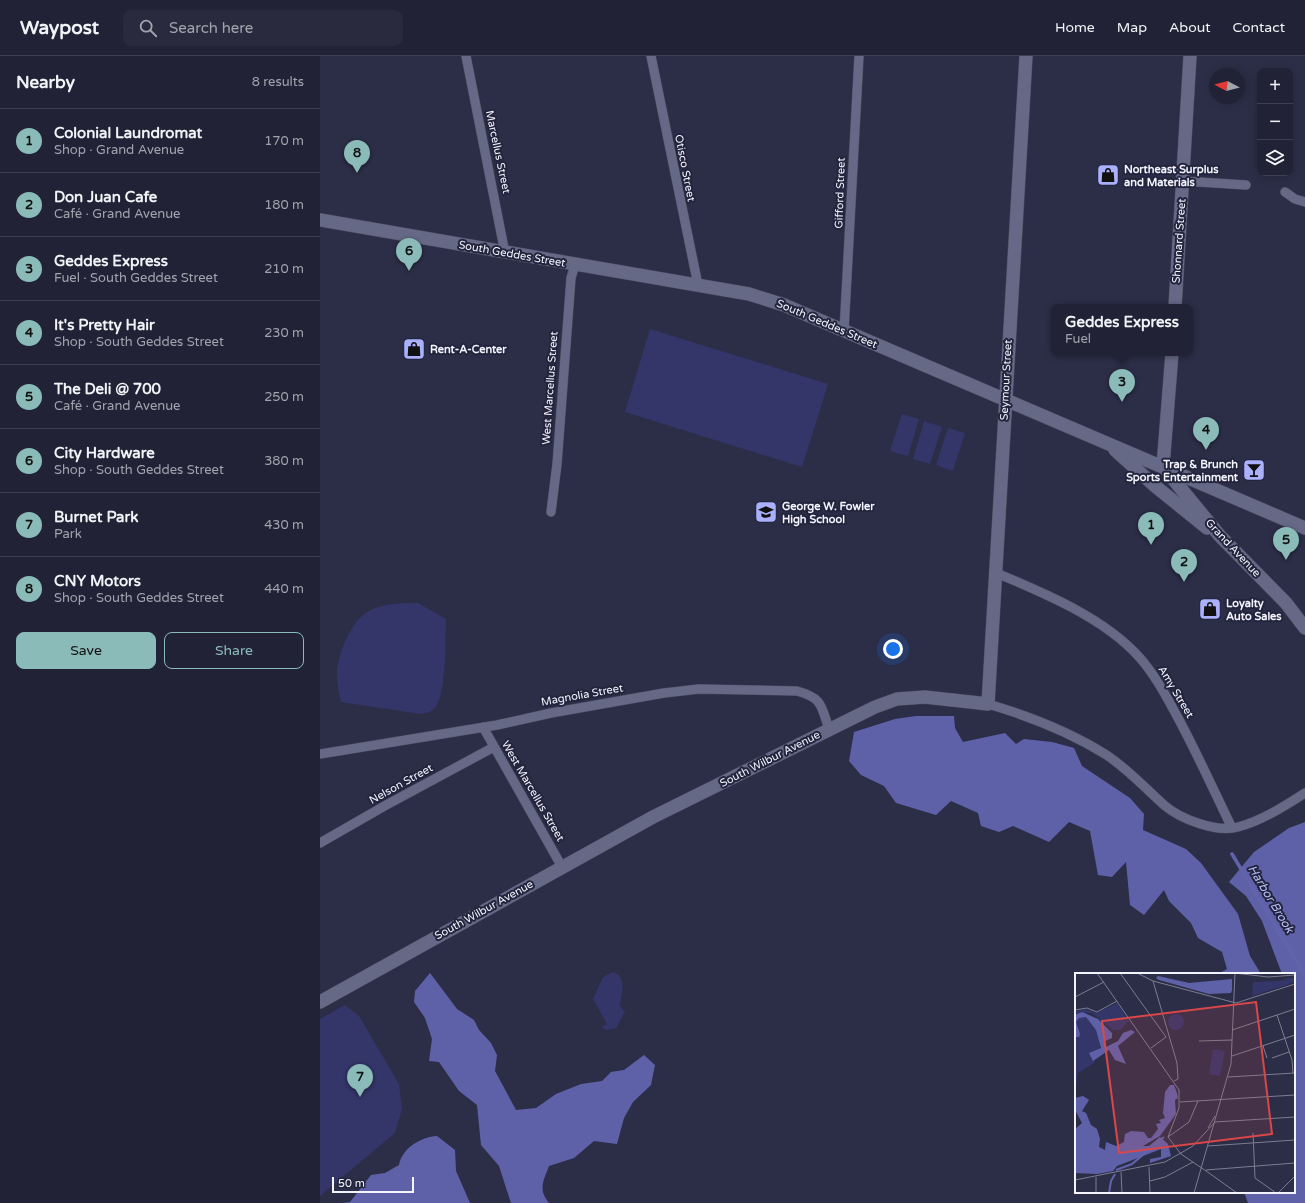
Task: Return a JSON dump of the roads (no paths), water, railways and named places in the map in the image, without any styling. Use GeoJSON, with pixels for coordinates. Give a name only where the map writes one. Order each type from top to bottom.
{"type":"FeatureCollection","features":[{"type":"Feature","properties":{"kind":"street","name":"Marcellus Street"},"geometry":{"type":"LineString","coordinates":[[466,56],[505,253]]}},
{"type":"Feature","properties":{"kind":"street","name":"Otisco Street"},"geometry":{"type":"LineString","coordinates":[[651,56],[698,285]]}},
{"type":"Feature","properties":{"kind":"street","name":"Gifford Street"},"geometry":{"type":"LineString","coordinates":[[844,331],[859,56]]}},
{"type":"Feature","properties":{"kind":"street","name":"Seymour Street"},"geometry":{"type":"LineString","coordinates":[[988,704],[994,572],[1026,56]]}},
{"type":"Feature","properties":{"kind":"street","name":"Shonnard Street"},"geometry":{"type":"LineString","coordinates":[[1175,304],[1190,56]]}},
{"type":"Feature","properties":{"kind":"street"},"geometry":{"type":"LineString","coordinates":[[1183,181],[1246,185]]}},
{"type":"Feature","properties":{"kind":"street"},"geometry":{"type":"LineString","coordinates":[[1285,192],[1295,199],[1305,202]]}},
{"type":"Feature","properties":{"kind":"street","name":"South Geddes Street"},"geometry":{"type":"LineString","coordinates":[[320,220],[749,294],[784,305],[1005,398],[1305,528]]}},
{"type":"Feature","properties":{"kind":"street","name":"West Marcellus Street"},"geometry":{"type":"LineString","coordinates":[[551,512],[557,464],[571,278],[575,265]]}},
{"type":"Feature","properties":{"kind":"street"},"geometry":{"type":"LineString","coordinates":[[1163,466],[1172,356]]}},
{"type":"Feature","properties":{"kind":"street"},"geometry":{"type":"LineString","coordinates":[[1109,444],[1155,486],[1212,532],[1220,536]]}},
{"type":"Feature","properties":{"kind":"street","name":"Grand Avenue"},"geometry":{"type":"LineString","coordinates":[[1163,466],[1220,536],[1286,603],[1305,628]]}},
{"type":"Feature","properties":{"kind":"street","name":"Amy Street"},"geometry":{"type":"LineString","coordinates":[[994,572],[1034,588],[1081,612],[1118,637],[1139,657],[1158,681],[1232,828]]}},
{"type":"Feature","properties":{"kind":"street","name":"Magnolia Street"},"geometry":{"type":"LineString","coordinates":[[320,754],[483,727],[551,713],[699,689],[797,691],[812,695],[820,703],[829,729]]}},
{"type":"Feature","properties":{"kind":"street","name":"South Wilbur Avenue"},"geometry":{"type":"LineString","coordinates":[[320,1002],[653,817],[794,748],[829,729],[875,707],[897,699],[925,697],[988,704],[1030,717],[1080,739],[1106,755],[1137,779],[1166,806],[1189,820],[1200,824],[1232,828]]}},
{"type":"Feature","properties":{"kind":"street","name":"West Marcellus Street"},"geometry":{"type":"LineString","coordinates":[[483,727],[562,867]]}},
{"type":"Feature","properties":{"kind":"street","name":"Nelson Street"},"geometry":{"type":"LineString","coordinates":[[320,844],[388,804],[494,747]]}},
{"type":"Feature","properties":{"kind":"street"},"geometry":{"type":"LineString","coordinates":[[1232,828],[1257,821],[1305,793]]}},
{"type":"Feature","properties":{"kind":"waterway","name":"Harbor Brook"},"geometry":{"type":"LineString","coordinates":[[1232,854],[1305,975]]}},
{"type":"Feature","properties":{"kind":"place","name":"CNY Motors"},"geometry":{"type":"Point","coordinates":[357,173]}},
{"type":"Feature","properties":{"kind":"place","name":"Northeast Surplus and Materials"},"geometry":{"type":"Point","coordinates":[1108,175]}},
{"type":"Feature","properties":{"kind":"place","name":"City Hardware"},"geometry":{"type":"Point","coordinates":[409,271]}},
{"type":"Feature","properties":{"kind":"place","name":"Rent-A-Center"},"geometry":{"type":"Point","coordinates":[414,349]}},
{"type":"Feature","properties":{"kind":"place","name":"Geddes Express"},"geometry":{"type":"Point","coordinates":[1122,402]}},
{"type":"Feature","properties":{"kind":"place","name":"It's Pretty Hair"},"geometry":{"type":"Point","coordinates":[1206,450]}},
{"type":"Feature","properties":{"kind":"place","name":"Trap & Brunch Sports Entertainment"},"geometry":{"type":"Point","coordinates":[1254,470]}},
{"type":"Feature","properties":{"kind":"place","name":"George W. Fowler High School"},"geometry":{"type":"Point","coordinates":[766,512]}},
{"type":"Feature","properties":{"kind":"place","name":"Colonial Laundromat"},"geometry":{"type":"Point","coordinates":[1151,545]}},
{"type":"Feature","properties":{"kind":"place","name":"The Deli @ 700"},"geometry":{"type":"Point","coordinates":[1286,560]}},
{"type":"Feature","properties":{"kind":"place","name":"Don Juan Cafe"},"geometry":{"type":"Point","coordinates":[1184,582]}},
{"type":"Feature","properties":{"kind":"place","name":"Loyalty Auto Sales"},"geometry":{"type":"Point","coordinates":[1210,609]}},
{"type":"Feature","properties":{"kind":"place","name":"Burnet Park"},"geometry":{"type":"Point","coordinates":[360,1097]}}]}
